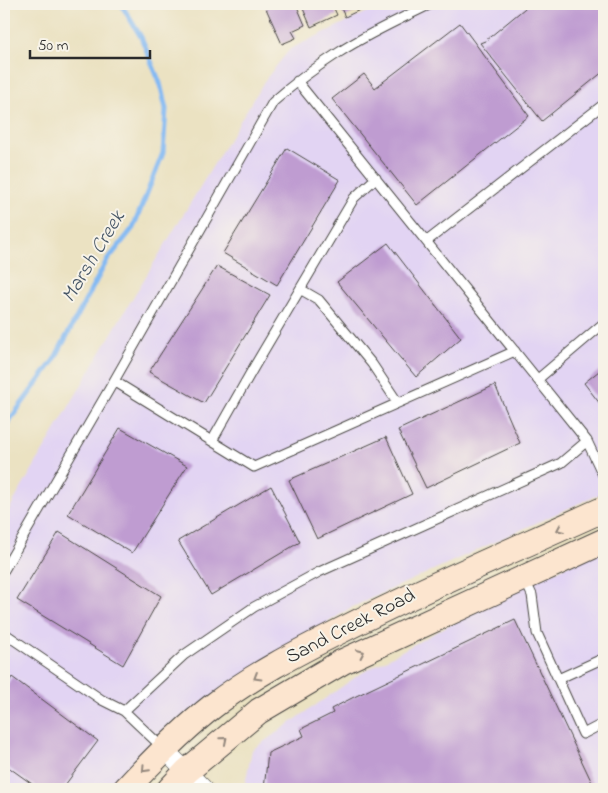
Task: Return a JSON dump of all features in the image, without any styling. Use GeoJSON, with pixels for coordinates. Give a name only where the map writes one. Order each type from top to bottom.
{"type":"FeatureCollection","features":[{"type":"Feature","properties":{"kind":"main road","name":"Sand Creek Road"},"geometry":{"type":"LineString","coordinates":[[126,789],[164,749],[212,707],[236,690],[296,654],[394,603],[604,509]]}},
{"type":"Feature","properties":{"kind":"main road","name":"Sand Creek Road"},"geometry":{"type":"LineString","coordinates":[[170,789],[187,771],[259,711],[342,662],[604,541]]}},
{"type":"Feature","properties":{"kind":"street"},"geometry":{"type":"LineString","coordinates":[[164,749],[204,789]]}},
{"type":"Feature","properties":{"kind":"lane"},"geometry":{"type":"LineString","coordinates":[[4,570],[273,102],[297,81],[339,52],[397,20],[431,4]]}},
{"type":"Feature","properties":{"kind":"lane"},"geometry":{"type":"LineString","coordinates":[[297,81],[587,441],[604,477]]}},
{"type":"Feature","properties":{"kind":"lane"},"geometry":{"type":"LineString","coordinates":[[427,242],[604,104]]}},
{"type":"Feature","properties":{"kind":"lane"},"geometry":{"type":"LineString","coordinates":[[212,441],[354,198],[376,178]]}},
{"type":"Feature","properties":{"kind":"lane"},"geometry":{"type":"LineString","coordinates":[[300,289],[319,300],[372,364],[398,403]]}},
{"type":"Feature","properties":{"kind":"lane"},"geometry":{"type":"LineString","coordinates":[[538,379],[604,323]]}},
{"type":"Feature","properties":{"kind":"lane"},"geometry":{"type":"LineString","coordinates":[[114,381],[254,467],[515,351]]}},
{"type":"Feature","properties":{"kind":"lane"},"geometry":{"type":"LineString","coordinates":[[124,711],[184,655],[254,607],[322,570],[561,463],[587,441]]}},
{"type":"Feature","properties":{"kind":"lane"},"geometry":{"type":"LineString","coordinates":[[594,456],[604,451]]}},
{"type":"Feature","properties":{"kind":"lane"},"geometry":{"type":"LineString","coordinates":[[524,578],[532,595],[537,633],[583,734],[604,724]]}},
{"type":"Feature","properties":{"kind":"lane"},"geometry":{"type":"LineString","coordinates":[[4,633],[102,700],[124,711],[164,749]]}},
{"type":"Feature","properties":{"kind":"lane"},"geometry":{"type":"LineString","coordinates":[[558,679],[604,658]]}},
{"type":"Feature","properties":{"kind":"shaded area"},"geometry":{"type":"Polygon","coordinates":[[[384,4],[604,4],[604,492],[350,608],[169,727],[109,789],[12,789],[4,783],[4,518],[120,319],[265,80],[290,49],[384,4]]]}},
{"type":"Feature","properties":{"kind":"shaded area"},"geometry":{"type":"Polygon","coordinates":[[[604,549],[604,789],[244,789],[252,750],[360,674],[509,592],[604,549]]]}},
{"type":"Feature","properties":{"kind":"building"},"geometry":{"type":"Polygon","coordinates":[[[264,4],[296,4],[305,25],[292,31],[296,38],[282,44],[264,4]]]}},
{"type":"Feature","properties":{"kind":"building"},"geometry":{"type":"Polygon","coordinates":[[[301,4],[332,4],[337,15],[311,27],[301,4]]]}},
{"type":"Feature","properties":{"kind":"building"},"geometry":{"type":"Polygon","coordinates":[[[339,4],[372,4],[345,17],[339,4]]]}},
{"type":"Feature","properties":{"kind":"building"},"geometry":{"type":"Polygon","coordinates":[[[530,4],[604,4],[604,71],[542,121],[480,43],[530,4]]]}},
{"type":"Feature","properties":{"kind":"building"},"geometry":{"type":"Polygon","coordinates":[[[460,23],[529,116],[417,205],[332,99],[364,74],[375,88],[460,23]]]}},
{"type":"Feature","properties":{"kind":"building"},"geometry":{"type":"Polygon","coordinates":[[[287,148],[340,180],[277,285],[223,253],[287,148]]]}},
{"type":"Feature","properties":{"kind":"building"},"geometry":{"type":"Polygon","coordinates":[[[388,243],[461,338],[416,377],[337,282],[388,243]]]}},
{"type":"Feature","properties":{"kind":"building"},"geometry":{"type":"Polygon","coordinates":[[[217,266],[270,295],[204,403],[149,372],[217,266]]]}},
{"type":"Feature","properties":{"kind":"building"},"geometry":{"type":"Polygon","coordinates":[[[604,367],[604,409],[584,383],[604,367]]]}},
{"type":"Feature","properties":{"kind":"building"},"geometry":{"type":"Polygon","coordinates":[[[495,385],[520,443],[426,488],[398,430],[495,385]]]}},
{"type":"Feature","properties":{"kind":"building"},"geometry":{"type":"Polygon","coordinates":[[[120,428],[187,466],[132,553],[68,514],[120,428]]]}},
{"type":"Feature","properties":{"kind":"building"},"geometry":{"type":"Polygon","coordinates":[[[386,437],[412,494],[317,539],[289,480],[386,437]]]}},
{"type":"Feature","properties":{"kind":"building"},"geometry":{"type":"Polygon","coordinates":[[[271,486],[300,542],[211,595],[178,541],[271,486]]]}},
{"type":"Feature","properties":{"kind":"building"},"geometry":{"type":"Polygon","coordinates":[[[59,532],[161,596],[123,665],[17,600],[59,532]]]}},
{"type":"Feature","properties":{"kind":"building"},"geometry":{"type":"Polygon","coordinates":[[[515,620],[595,789],[264,789],[268,753],[304,736],[301,729],[333,713],[331,709],[352,698],[515,620]]]}},
{"type":"Feature","properties":{"kind":"building"},"geometry":{"type":"Polygon","coordinates":[[[12,677],[98,741],[62,789],[39,789],[4,764],[4,690],[12,677]]]}},
{"type":"Feature","properties":{"kind":"waterway","name":"Marsh Creek"},"geometry":{"type":"LineString","coordinates":[[4,429],[54,360],[106,262],[133,228],[163,153],[166,109],[160,83],[141,37],[121,4]]}}]}
